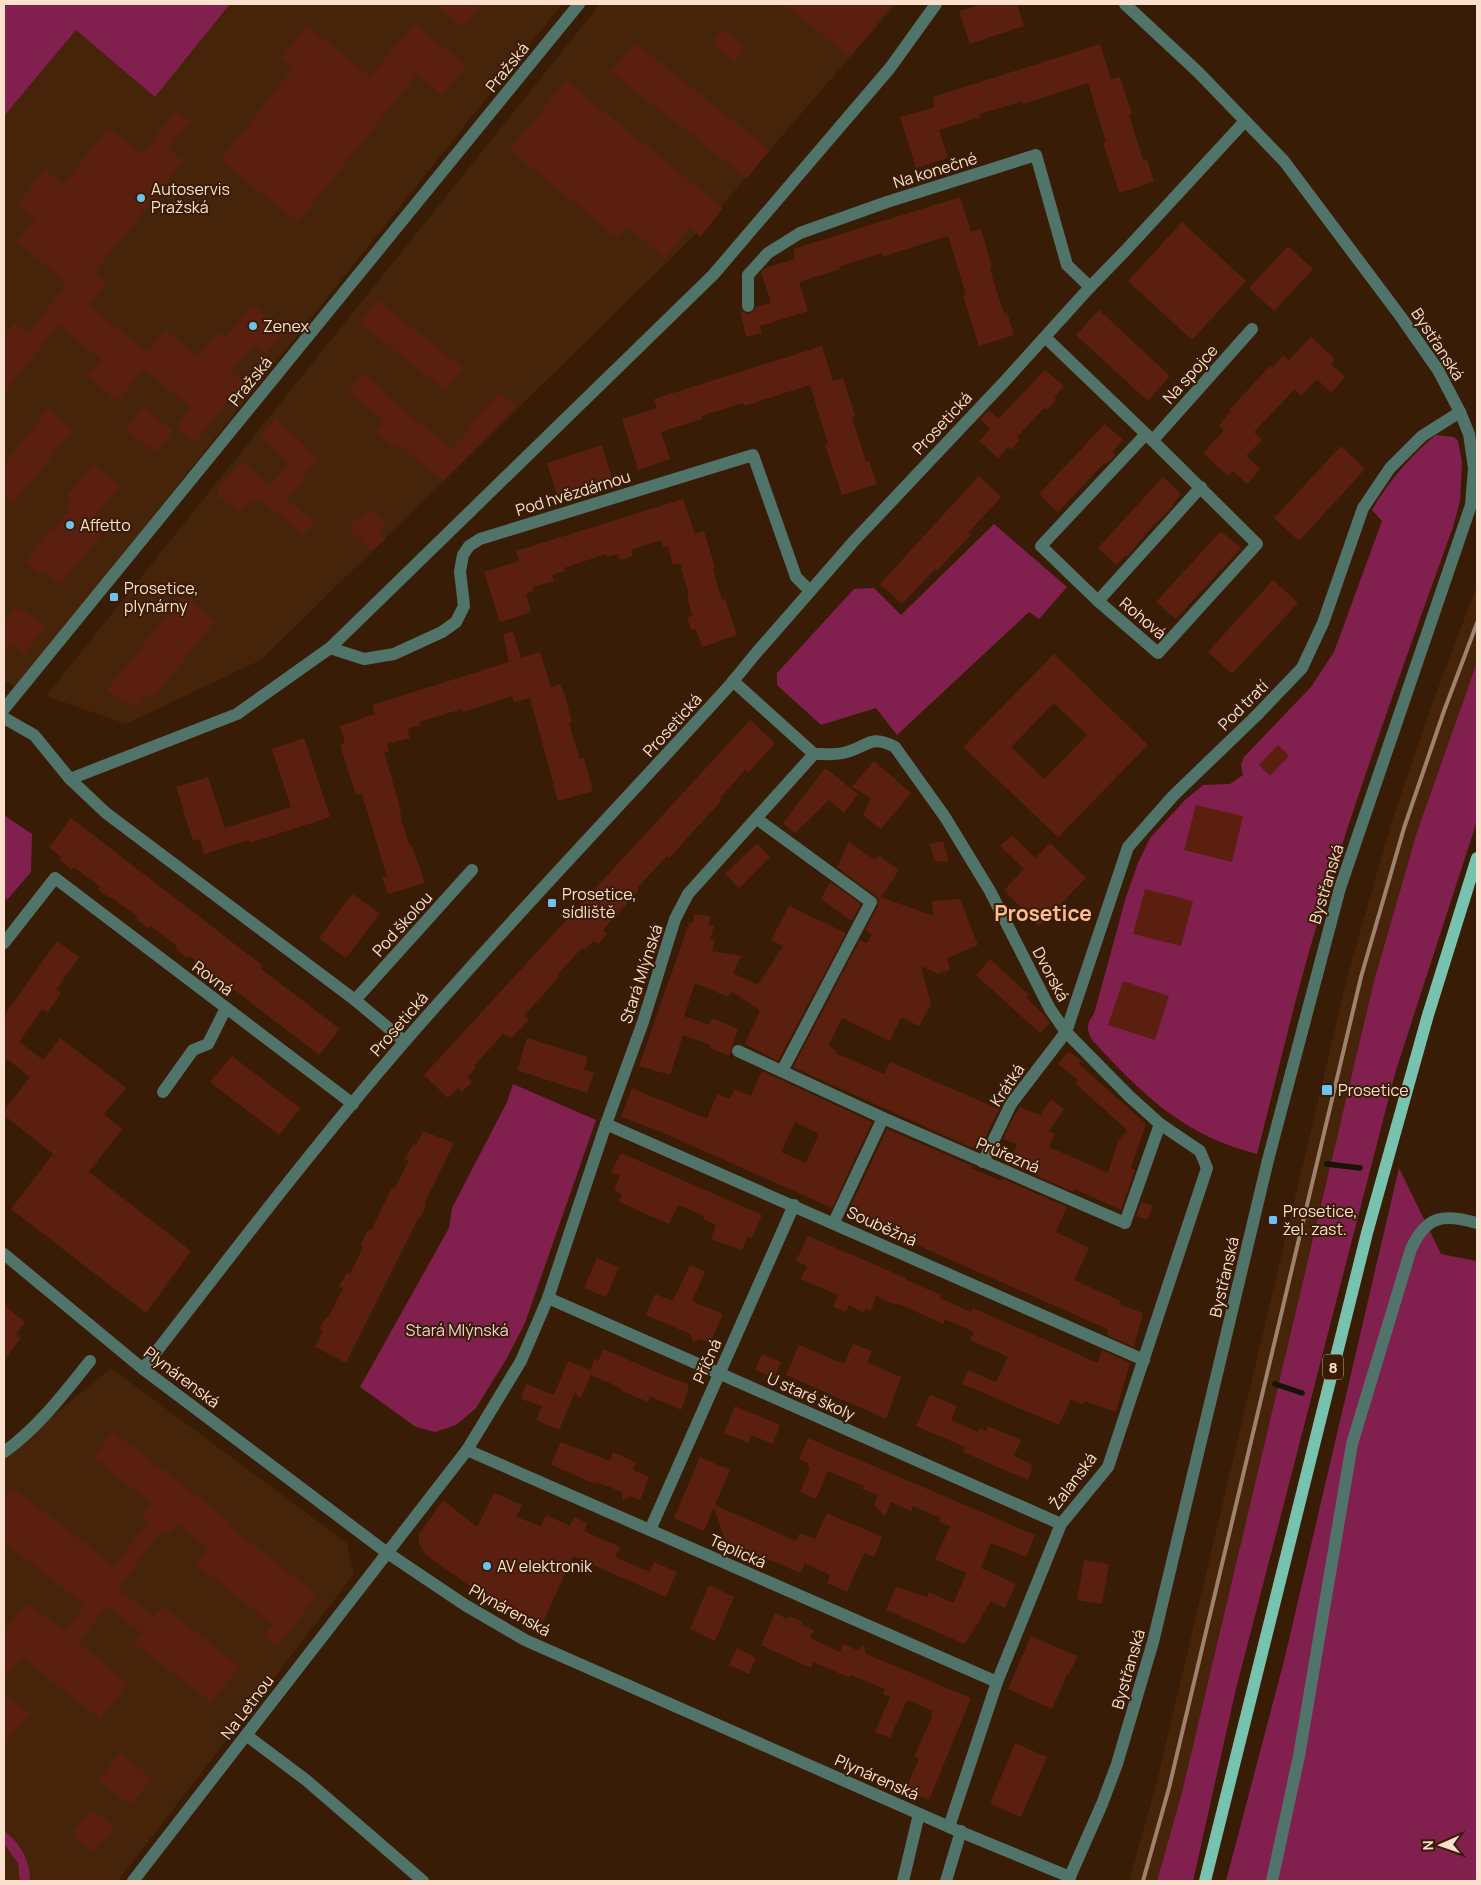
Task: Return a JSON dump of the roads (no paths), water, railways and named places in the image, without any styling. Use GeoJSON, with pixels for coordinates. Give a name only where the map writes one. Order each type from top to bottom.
{"type":"FeatureCollection","features":[{"type":"Feature","properties":{"kind":"main road","name":"8"},"geometry":{"type":"LineString","coordinates":[[1205,1881],[1367,1233],[1428,1015],[1477,858]]}},
{"type":"Feature","properties":{"kind":"street","name":"Pražská"},"geometry":{"type":"LineString","coordinates":[[4,708],[579,4]]}},
{"type":"Feature","properties":{"kind":"street"},"geometry":{"type":"LineString","coordinates":[[70,779],[237,714],[330,648],[713,275],[890,68],[936,4]]}},
{"type":"Feature","properties":{"kind":"street","name":"Bystřanská"},"geometry":{"type":"LineString","coordinates":[[1069,1879],[1102,1804],[1117,1764],[1153,1642],[1268,1160],[1340,888],[1471,505],[1474,468],[1469,434],[1438,370],[1401,317],[1284,161],[1198,72],[1125,4]]}},
{"type":"Feature","properties":{"kind":"street","name":"Prosetická"},"geometry":{"type":"LineString","coordinates":[[144,1369],[287,1182],[404,1041],[733,681],[810,591],[1245,121]]}},
{"type":"Feature","properties":{"kind":"street","name":"Na konečné"},"geometry":{"type":"LineString","coordinates":[[748,306],[748,275],[768,254],[800,232],[886,202],[1036,155],[1067,265],[1090,287]]}},
{"type":"Feature","properties":{"kind":"street","name":"Na spojce"},"geometry":{"type":"LineString","coordinates":[[1149,437],[1252,329]]}},
{"type":"Feature","properties":{"kind":"street","name":"Rohová"},"geometry":{"type":"LineString","coordinates":[[1045,337],[1149,437],[1201,487],[1257,544],[1158,653],[1098,601],[1040,546],[1149,437]]}},
{"type":"Feature","properties":{"kind":"street","name":"Pod tratí"},"geometry":{"type":"LineString","coordinates":[[1066,1032],[1128,847],[1173,796],[1256,716],[1302,668],[1323,623],[1363,508],[1390,468],[1422,436],[1460,412]]}},
{"type":"Feature","properties":{"kind":"street","name":"Pod hvězdárnou"},"geometry":{"type":"LineString","coordinates":[[330,648],[364,659],[394,654],[442,632],[456,622],[464,606],[460,571],[463,555],[469,546],[480,538],[753,455],[796,577],[810,591]]}},
{"type":"Feature","properties":{"kind":"street"},"geometry":{"type":"LineString","coordinates":[[1098,601],[1201,487]]}},
{"type":"Feature","properties":{"kind":"street"},"geometry":{"type":"LineString","coordinates":[[733,681],[814,754]]}},
{"type":"Feature","properties":{"kind":"street"},"geometry":{"type":"LineString","coordinates":[[4,718],[34,735],[70,779],[106,813],[355,1000],[404,1041]]}},
{"type":"Feature","properties":{"kind":"street","name":"Dvorská"},"geometry":{"type":"LineString","coordinates":[[814,754],[842,753],[876,740],[886,742],[895,747],[945,816],[990,891],[1050,1009],[1066,1032],[1129,1096],[1160,1124],[1200,1151]]}},
{"type":"Feature","properties":{"kind":"street","name":"Stará Mlýnská"},"geometry":{"type":"LineString","coordinates":[[386,1552],[467,1450],[521,1360],[548,1298],[676,920],[688,894],[757,820],[814,754]]}},
{"type":"Feature","properties":{"kind":"street"},"geometry":{"type":"LineString","coordinates":[[757,820],[871,902],[782,1072]]}},
{"type":"Feature","properties":{"kind":"street","name":"Pod školou"},"geometry":{"type":"LineString","coordinates":[[355,1000],[472,870]]}},
{"type":"Feature","properties":{"kind":"street","name":"Rovná"},"geometry":{"type":"LineString","coordinates":[[4,943],[55,878],[353,1104]]}},
{"type":"Feature","properties":{"kind":"street"},"geometry":{"type":"LineString","coordinates":[[163,1092],[194,1050],[208,1044],[226,1008]]}},
{"type":"Feature","properties":{"kind":"street","name":"Krátká"},"geometry":{"type":"LineString","coordinates":[[983,1162],[1011,1104],[1066,1032]]}},
{"type":"Feature","properties":{"kind":"street","name":"Průřezná"},"geometry":{"type":"LineString","coordinates":[[738,1051],[884,1118],[1125,1223],[1160,1124]]}},
{"type":"Feature","properties":{"kind":"street"},"geometry":{"type":"LineString","coordinates":[[834,1222],[884,1118]]}},
{"type":"Feature","properties":{"kind":"street","name":"Souběžná"},"geometry":{"type":"LineString","coordinates":[[606,1124],[834,1222],[1144,1360]]}},
{"type":"Feature","properties":{"kind":"street","name":"Žalanská"},"geometry":{"type":"LineString","coordinates":[[946,1881],[955,1829],[997,1682],[1061,1524],[1108,1467],[1207,1168],[1200,1151]]}},
{"type":"Feature","properties":{"kind":"street","name":"Příčná"},"geometry":{"type":"LineString","coordinates":[[650,1530],[794,1205]]}},
{"type":"Feature","properties":{"kind":"street"},"geometry":{"type":"LineString","coordinates":[[1272,1881],[1298,1756],[1352,1444],[1411,1249],[1418,1233],[1432,1220],[1458,1217],[1477,1223]]}},
{"type":"Feature","properties":{"kind":"street","name":"Plynárenská"},"geometry":{"type":"LineString","coordinates":[[4,1254],[144,1369],[386,1552],[464,1605],[525,1640],[1069,1879]]}},
{"type":"Feature","properties":{"kind":"street","name":"U staré školy"},"geometry":{"type":"LineString","coordinates":[[548,1298],[1061,1524]]}},
{"type":"Feature","properties":{"kind":"street"},"geometry":{"type":"LineString","coordinates":[[4,1452],[50,1409],[90,1361]]}},
{"type":"Feature","properties":{"kind":"street","name":"Teplická"},"geometry":{"type":"LineString","coordinates":[[467,1450],[997,1682]]}},
{"type":"Feature","properties":{"kind":"street","name":"Na Letnou"},"geometry":{"type":"LineString","coordinates":[[133,1881],[386,1552]]}},
{"type":"Feature","properties":{"kind":"street"},"geometry":{"type":"LineString","coordinates":[[246,1735],[306,1780],[423,1881]]}},
{"type":"Feature","properties":{"kind":"street"},"geometry":{"type":"LineString","coordinates":[[903,1881],[919,1814]]}},
{"type":"Feature","properties":{"kind":"waterway"},"geometry":{"type":"LineString","coordinates":[[1327,1164],[1360,1168]]}},
{"type":"Feature","properties":{"kind":"waterway"},"geometry":{"type":"LineString","coordinates":[[1275,1384],[1302,1393]]}},
{"type":"Feature","properties":{"kind":"railway"},"geometry":{"type":"LineString","coordinates":[[1143,1881],[1169,1788],[1361,977],[1404,828],[1444,711],[1477,623]]}},
{"type":"Feature","properties":{"kind":"place","name":"Autoservis Pražská"},"geometry":{"type":"Point","coordinates":[141,198]}},
{"type":"Feature","properties":{"kind":"place","name":"Zenex"},"geometry":{"type":"Point","coordinates":[253,326]}},
{"type":"Feature","properties":{"kind":"place","name":"Affetto"},"geometry":{"type":"Point","coordinates":[70,525]}},
{"type":"Feature","properties":{"kind":"place","name":"Prosetice, plynárny"},"geometry":{"type":"Point","coordinates":[114,597]}},
{"type":"Feature","properties":{"kind":"place","name":"Prosetice, sídliště"},"geometry":{"type":"Point","coordinates":[552,903]}},
{"type":"Feature","properties":{"kind":"place","name":"Prosetice"},"geometry":{"type":"Point","coordinates":[1327,1090]}},
{"type":"Feature","properties":{"kind":"place","name":"Prosetice, žel. zast."},"geometry":{"type":"Point","coordinates":[1273,1220]}},
{"type":"Feature","properties":{"kind":"place","name":"AV elektronik"},"geometry":{"type":"Point","coordinates":[487,1566]}},
{"type":"Feature","properties":{"kind":"district","name":"Prosetice"},"geometry":{"type":"Point","coordinates":[1043,913]}}]}
